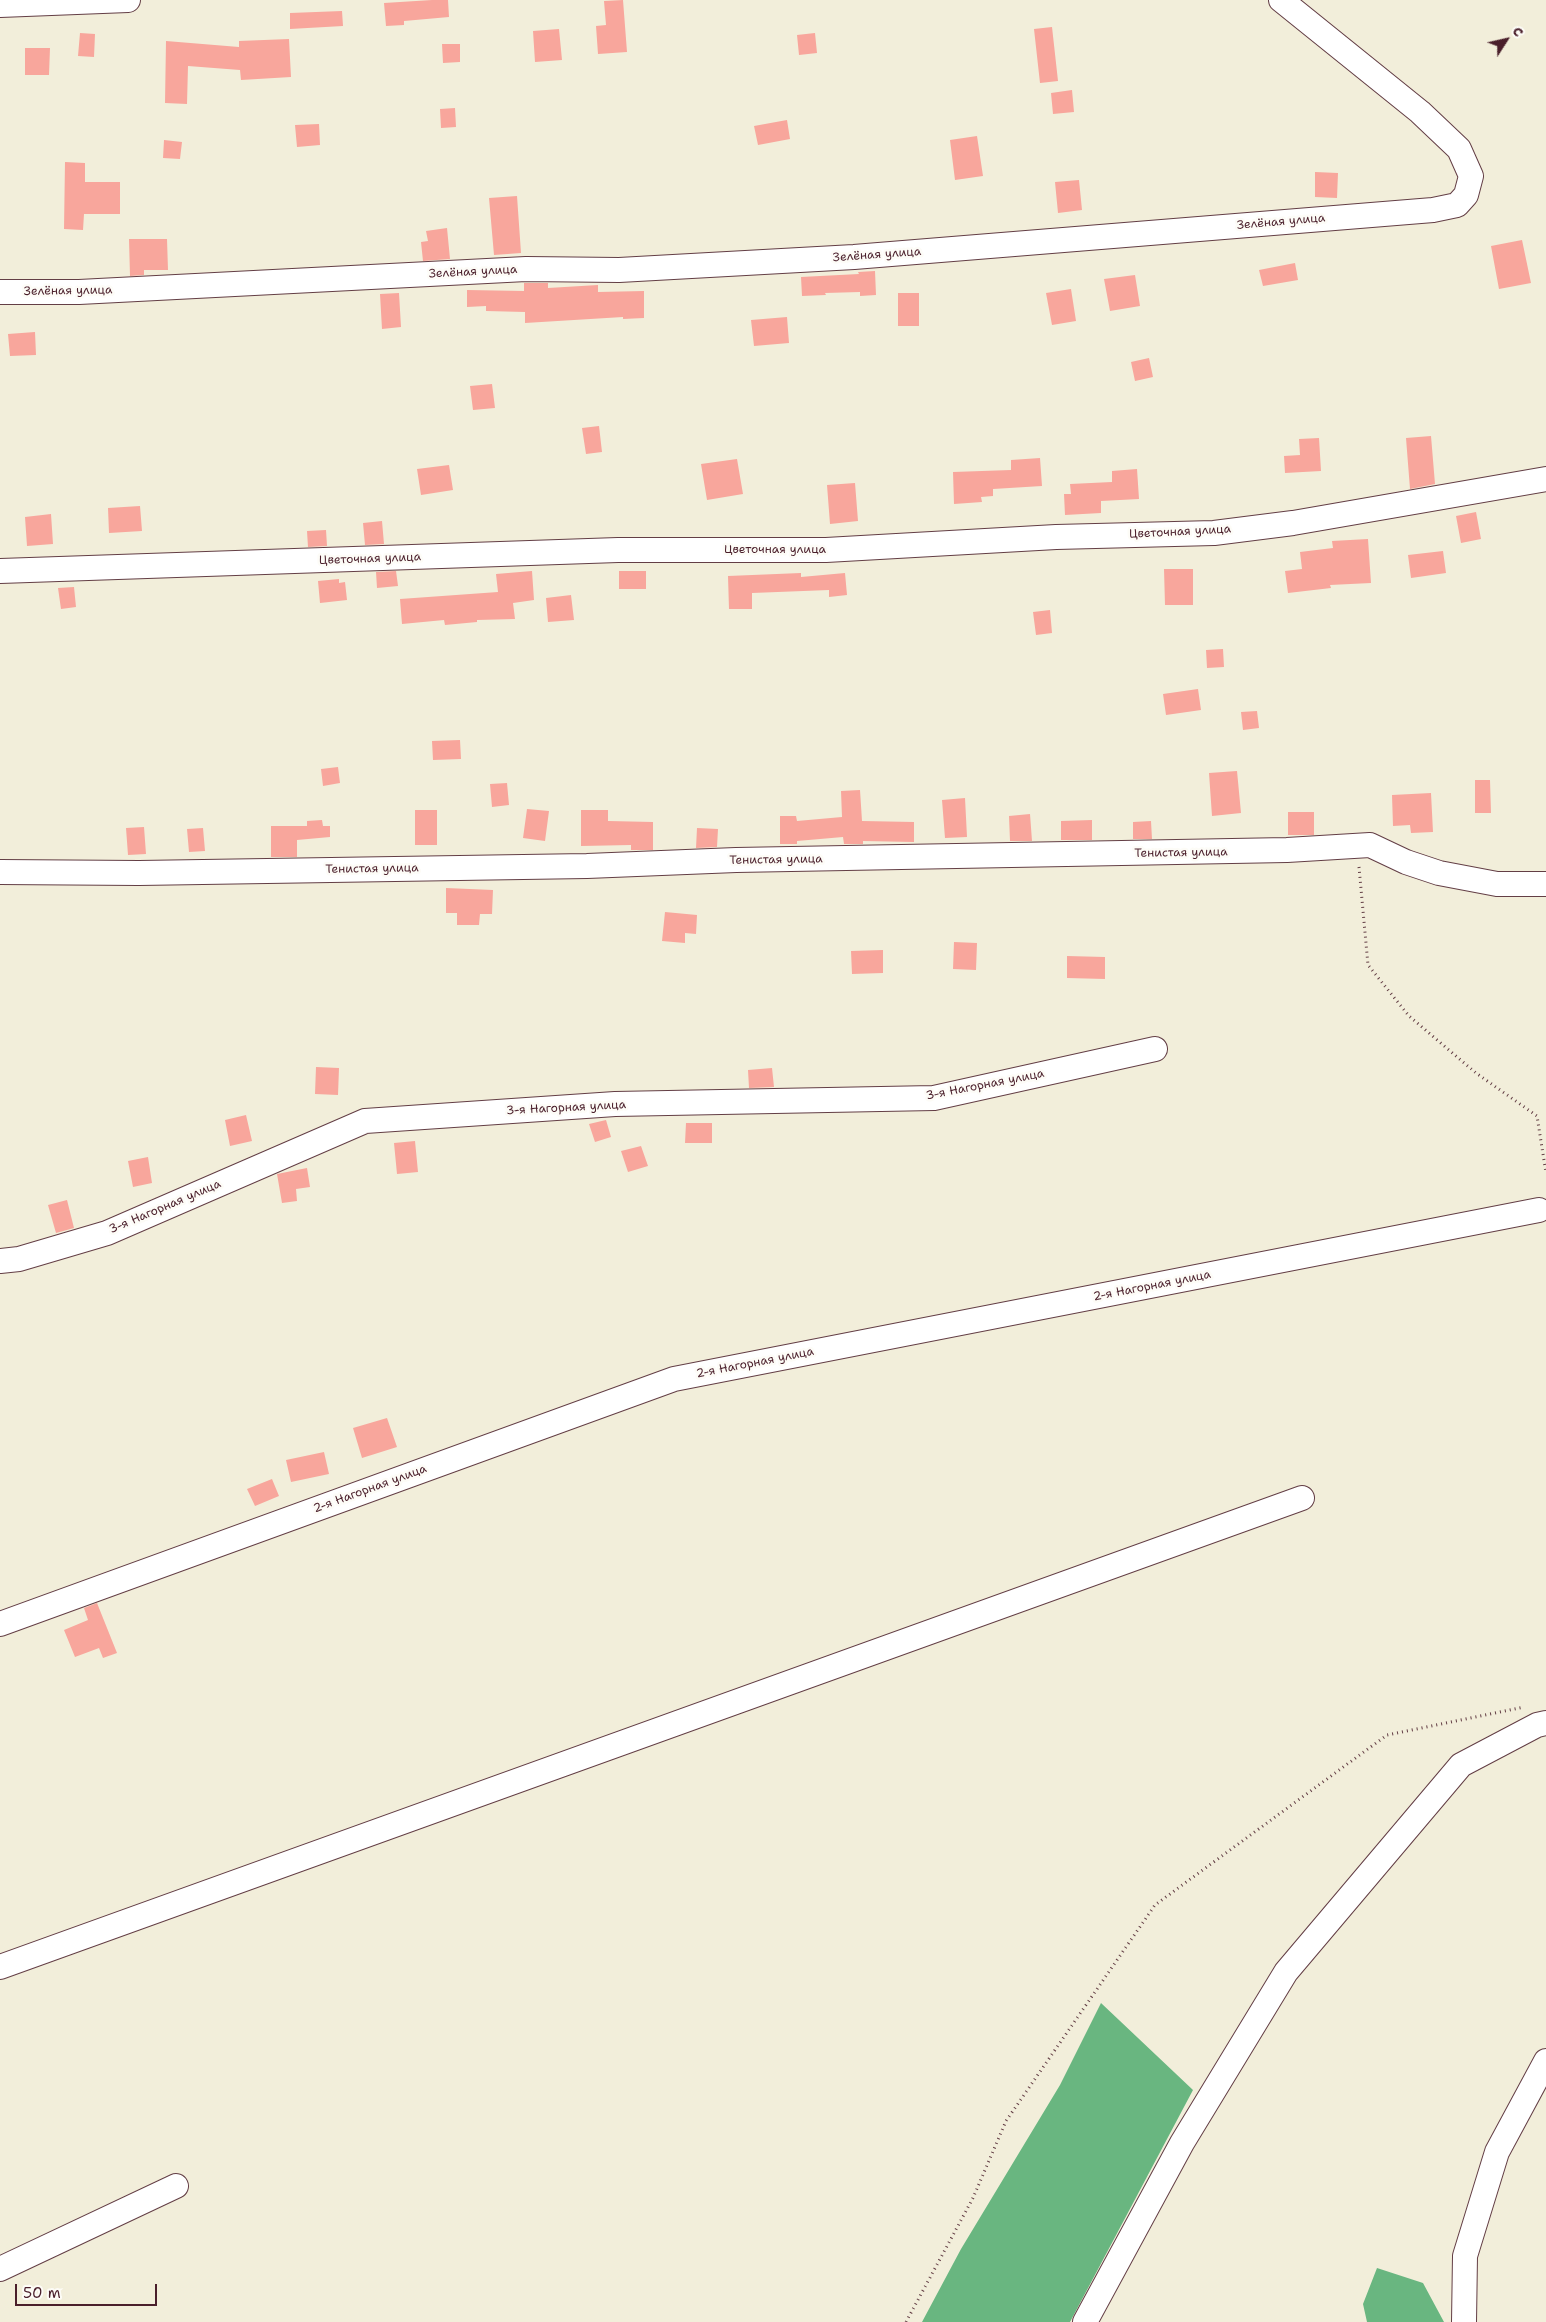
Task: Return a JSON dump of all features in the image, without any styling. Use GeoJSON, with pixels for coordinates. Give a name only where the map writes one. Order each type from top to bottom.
{"type":"FeatureCollection","features":[{"type":"Feature","properties":{"kind":"street"},"geometry":{"type":"LineString","coordinates":[[0,5],[128,0]]}},
{"type":"Feature","properties":{"kind":"street","name":"Зелёная улица"},"geometry":{"type":"LineString","coordinates":[[0,292],[79,292],[526,269],[619,270],[845,258],[1422,211],[1457,205],[1466,195],[1471,176],[1460,150],[1420,112],[1280,0]]}},
{"type":"Feature","properties":{"kind":"street","name":"Цветочная улица"},"geometry":{"type":"LineString","coordinates":[[0,571],[618,550],[826,550],[1056,537],[1214,533],[1292,523],[1546,479]]}},
{"type":"Feature","properties":{"kind":"street","name":"Тенистая улица"},"geometry":{"type":"LineString","coordinates":[[0,872],[140,873],[587,866],[746,860],[1277,850],[1370,845],[1406,862],[1439,873],[1497,884],[1546,884]]}},
{"type":"Feature","properties":{"kind":"street","name":"3-я Нагорная улица"},"geometry":{"type":"LineString","coordinates":[[0,1261],[19,1259],[107,1233],[365,1120],[615,1104],[934,1098],[1155,1049]]}},
{"type":"Feature","properties":{"kind":"street","name":"2-я Нагорная улица"},"geometry":{"type":"LineString","coordinates":[[0,1624],[674,1379],[1539,1210]]}},
{"type":"Feature","properties":{"kind":"street"},"geometry":{"type":"LineString","coordinates":[[0,1967],[1302,1498]]}},
{"type":"Feature","properties":{"kind":"street"},"geometry":{"type":"LineString","coordinates":[[1085,2322],[1182,2144],[1286,1972],[1461,1765],[1537,1725],[1546,1723]]}},
{"type":"Feature","properties":{"kind":"street"},"geometry":{"type":"LineString","coordinates":[[1464,2322],[1465,2256],[1497,2152],[1546,2061]]}},
{"type":"Feature","properties":{"kind":"street"},"geometry":{"type":"LineString","coordinates":[[0,2269],[176,2186]]}},
{"type":"Feature","properties":{"kind":"path"},"geometry":{"type":"LineString","coordinates":[[1358,846],[1368,965],[1409,1016],[1476,1073],[1537,1116],[1546,1173]]}},
{"type":"Feature","properties":{"kind":"path"},"geometry":{"type":"LineString","coordinates":[[906,2322],[973,2198],[1006,2121],[1155,1905],[1387,1735],[1527,1706]]}},
{"type":"Feature","properties":{"kind":"green space"},"geometry":{"type":"Polygon","coordinates":[[[1101,2003],[1193,2090],[1070,2322],[922,2322],[961,2249],[1060,2085],[1101,2003]]]}},
{"type":"Feature","properties":{"kind":"green space"},"geometry":{"type":"Polygon","coordinates":[[[1377,2268],[1423,2283],[1444,2322],[1367,2322],[1363,2304],[1377,2268]]]}},
{"type":"Feature","properties":{"kind":"building"},"geometry":{"type":"Polygon","coordinates":[[[448,0],[449,17],[404,21],[404,25],[386,26],[384,3],[448,0]]]}},
{"type":"Feature","properties":{"kind":"building"},"geometry":{"type":"Polygon","coordinates":[[[623,0],[627,52],[598,54],[596,26],[606,25],[604,1],[623,0]]]}},
{"type":"Feature","properties":{"kind":"building"},"geometry":{"type":"Polygon","coordinates":[[[342,11],[343,26],[290,29],[290,13],[342,11]]]}},
{"type":"Feature","properties":{"kind":"building"},"geometry":{"type":"Polygon","coordinates":[[[1052,27],[1058,81],[1040,83],[1034,29],[1052,27]]]}},
{"type":"Feature","properties":{"kind":"building"},"geometry":{"type":"Polygon","coordinates":[[[559,29],[562,60],[535,62],[533,31],[559,29]]]}},
{"type":"Feature","properties":{"kind":"building"},"geometry":{"type":"Polygon","coordinates":[[[80,33],[95,34],[94,57],[78,56],[80,33]]]}},
{"type":"Feature","properties":{"kind":"building"},"geometry":{"type":"Polygon","coordinates":[[[815,33],[817,53],[799,55],[797,35],[815,33]]]}},
{"type":"Feature","properties":{"kind":"building"},"geometry":{"type":"Polygon","coordinates":[[[289,39],[291,77],[241,80],[240,70],[188,66],[187,104],[165,103],[166,41],[239,47],[239,41],[289,39]]]}},
{"type":"Feature","properties":{"kind":"building"},"geometry":{"type":"Polygon","coordinates":[[[442,44],[460,44],[460,62],[443,63],[442,44]]]}},
{"type":"Feature","properties":{"kind":"building"},"geometry":{"type":"Polygon","coordinates":[[[25,48],[50,48],[49,75],[25,75],[25,48]]]}},
{"type":"Feature","properties":{"kind":"building"},"geometry":{"type":"Polygon","coordinates":[[[1072,90],[1074,112],[1053,114],[1051,93],[1072,90]]]}},
{"type":"Feature","properties":{"kind":"building"},"geometry":{"type":"Polygon","coordinates":[[[455,108],[456,127],[441,128],[440,109],[455,108]]]}},
{"type":"Feature","properties":{"kind":"building"},"geometry":{"type":"Polygon","coordinates":[[[787,120],[790,139],[758,145],[754,126],[787,120]]]}},
{"type":"Feature","properties":{"kind":"building"},"geometry":{"type":"Polygon","coordinates":[[[319,124],[320,145],[297,147],[295,125],[319,124]]]}},
{"type":"Feature","properties":{"kind":"building"},"geometry":{"type":"Polygon","coordinates":[[[977,136],[983,176],[955,180],[950,140],[977,136]]]}},
{"type":"Feature","properties":{"kind":"building"},"geometry":{"type":"Polygon","coordinates":[[[164,140],[182,142],[180,159],[163,158],[164,140]]]}},
{"type":"Feature","properties":{"kind":"building"},"geometry":{"type":"Polygon","coordinates":[[[65,162],[85,163],[85,182],[120,182],[120,214],[84,214],[83,230],[64,229],[65,162]]]}},
{"type":"Feature","properties":{"kind":"building"},"geometry":{"type":"Polygon","coordinates":[[[1315,172],[1338,173],[1337,198],[1315,197],[1315,172]]]}},
{"type":"Feature","properties":{"kind":"building"},"geometry":{"type":"Polygon","coordinates":[[[1079,180],[1082,210],[1058,213],[1055,182],[1079,180]]]}},
{"type":"Feature","properties":{"kind":"building"},"geometry":{"type":"Polygon","coordinates":[[[517,196],[521,253],[494,255],[489,198],[517,196]]]}},
{"type":"Feature","properties":{"kind":"building"},"geometry":{"type":"Polygon","coordinates":[[[447,228],[450,259],[423,261],[421,242],[428,241],[426,231],[447,228]]]}},
{"type":"Feature","properties":{"kind":"building"},"geometry":{"type":"Polygon","coordinates":[[[129,239],[167,239],[168,270],[144,270],[144,275],[130,276],[129,239]]]}},
{"type":"Feature","properties":{"kind":"building"},"geometry":{"type":"Polygon","coordinates":[[[1522,240],[1531,283],[1499,289],[1491,246],[1522,240]]]}},
{"type":"Feature","properties":{"kind":"building"},"geometry":{"type":"Polygon","coordinates":[[[1295,263],[1298,280],[1263,286],[1259,270],[1295,263]]]}},
{"type":"Feature","properties":{"kind":"building"},"geometry":{"type":"Polygon","coordinates":[[[875,271],[876,295],[860,296],[860,292],[802,296],[801,277],[859,274],[858,272],[875,271]]]}},
{"type":"Feature","properties":{"kind":"building"},"geometry":{"type":"Polygon","coordinates":[[[1135,275],[1140,306],[1110,311],[1104,279],[1135,275]]]}},
{"type":"Feature","properties":{"kind":"building"},"geometry":{"type":"Polygon","coordinates":[[[524,283],[548,283],[548,288],[598,285],[598,292],[644,291],[644,318],[623,319],[623,317],[525,323],[525,312],[486,311],[486,306],[467,307],[467,290],[524,291],[524,283]]]}},
{"type":"Feature","properties":{"kind":"building"},"geometry":{"type":"Polygon","coordinates":[[[1071,289],[1076,321],[1052,325],[1046,293],[1071,289]]]}},
{"type":"Feature","properties":{"kind":"building"},"geometry":{"type":"Polygon","coordinates":[[[399,293],[401,327],[382,329],[380,294],[399,293]]]}},
{"type":"Feature","properties":{"kind":"building"},"geometry":{"type":"Polygon","coordinates":[[[898,293],[919,293],[919,326],[898,326],[898,293]]]}},
{"type":"Feature","properties":{"kind":"building"},"geometry":{"type":"Polygon","coordinates":[[[787,317],[789,343],[754,346],[751,320],[787,317]]]}},
{"type":"Feature","properties":{"kind":"building"},"geometry":{"type":"Polygon","coordinates":[[[35,332],[36,355],[10,356],[8,334],[35,332]]]}},
{"type":"Feature","properties":{"kind":"building"},"geometry":{"type":"Polygon","coordinates":[[[1149,358],[1153,377],[1135,381],[1131,362],[1149,358]]]}},
{"type":"Feature","properties":{"kind":"building"},"geometry":{"type":"Polygon","coordinates":[[[492,384],[495,408],[473,410],[470,386],[492,384]]]}},
{"type":"Feature","properties":{"kind":"building"},"geometry":{"type":"Polygon","coordinates":[[[599,426],[602,452],[586,454],[582,428],[599,426]]]}},
{"type":"Feature","properties":{"kind":"building"},"geometry":{"type":"Polygon","coordinates":[[[1431,436],[1435,484],[1410,489],[1406,438],[1431,436]]]}},
{"type":"Feature","properties":{"kind":"building"},"geometry":{"type":"Polygon","coordinates":[[[1319,438],[1321,471],[1285,473],[1284,456],[1300,455],[1299,439],[1319,438]]]}},
{"type":"Feature","properties":{"kind":"building"},"geometry":{"type":"Polygon","coordinates":[[[1040,458],[1042,486],[993,489],[993,496],[981,497],[982,502],[954,504],[953,472],[1011,470],[1011,460],[1040,458]]]}},
{"type":"Feature","properties":{"kind":"building"},"geometry":{"type":"Polygon","coordinates":[[[737,459],[743,494],[707,500],[701,464],[737,459]]]}},
{"type":"Feature","properties":{"kind":"building"},"geometry":{"type":"Polygon","coordinates":[[[449,465],[453,490],[421,495],[417,469],[449,465]]]}},
{"type":"Feature","properties":{"kind":"building"},"geometry":{"type":"Polygon","coordinates":[[[1137,469],[1139,499],[1101,501],[1101,513],[1065,515],[1064,494],[1071,494],[1070,484],[1112,482],[1112,471],[1137,469]]]}},
{"type":"Feature","properties":{"kind":"building"},"geometry":{"type":"Polygon","coordinates":[[[855,483],[858,521],[830,524],[827,485],[855,483]]]}},
{"type":"Feature","properties":{"kind":"building"},"geometry":{"type":"Polygon","coordinates":[[[140,506],[142,531],[109,533],[108,508],[140,506]]]}},
{"type":"Feature","properties":{"kind":"building"},"geometry":{"type":"Polygon","coordinates":[[[1476,512],[1481,539],[1461,543],[1456,516],[1476,512]]]}},
{"type":"Feature","properties":{"kind":"building"},"geometry":{"type":"Polygon","coordinates":[[[51,514],[53,544],[27,546],[25,517],[51,514]]]}},
{"type":"Feature","properties":{"kind":"building"},"geometry":{"type":"Polygon","coordinates":[[[382,521],[384,544],[365,545],[363,523],[382,521]]]}},
{"type":"Feature","properties":{"kind":"building"},"geometry":{"type":"Polygon","coordinates":[[[326,530],[327,546],[308,547],[307,531],[326,530]]]}},
{"type":"Feature","properties":{"kind":"building"},"geometry":{"type":"Polygon","coordinates":[[[1368,539],[1371,583],[1330,585],[1331,588],[1288,593],[1285,571],[1302,569],[1300,552],[1333,548],[1332,541],[1368,539]]]}},
{"type":"Feature","properties":{"kind":"building"},"geometry":{"type":"Polygon","coordinates":[[[1443,551],[1446,573],[1411,578],[1408,555],[1443,551]]]}},
{"type":"Feature","properties":{"kind":"building"},"geometry":{"type":"Polygon","coordinates":[[[1164,569],[1193,569],[1193,605],[1165,605],[1164,569]]]}},
{"type":"Feature","properties":{"kind":"building"},"geometry":{"type":"Polygon","coordinates":[[[396,571],[398,586],[377,588],[376,572],[396,571]]]}},
{"type":"Feature","properties":{"kind":"building"},"geometry":{"type":"Polygon","coordinates":[[[532,571],[534,600],[513,603],[515,619],[477,620],[477,622],[445,625],[444,620],[402,624],[400,599],[498,592],[496,574],[532,571]]]}},
{"type":"Feature","properties":{"kind":"building"},"geometry":{"type":"Polygon","coordinates":[[[619,571],[646,571],[646,589],[619,589],[619,571]]]}},
{"type":"Feature","properties":{"kind":"building"},"geometry":{"type":"Polygon","coordinates":[[[801,573],[801,577],[845,573],[847,595],[829,597],[829,590],[752,593],[752,609],[729,609],[728,576],[801,573]]]}},
{"type":"Feature","properties":{"kind":"building"},"geometry":{"type":"Polygon","coordinates":[[[339,579],[339,583],[345,582],[347,600],[320,603],[318,581],[339,579]]]}},
{"type":"Feature","properties":{"kind":"building"},"geometry":{"type":"Polygon","coordinates":[[[74,587],[76,607],[61,609],[58,588],[74,587]]]}},
{"type":"Feature","properties":{"kind":"building"},"geometry":{"type":"Polygon","coordinates":[[[571,595],[574,620],[548,622],[546,598],[571,595]]]}},
{"type":"Feature","properties":{"kind":"building"},"geometry":{"type":"Polygon","coordinates":[[[1050,610],[1052,633],[1036,635],[1033,612],[1050,610]]]}},
{"type":"Feature","properties":{"kind":"building"},"geometry":{"type":"Polygon","coordinates":[[[1223,649],[1224,667],[1207,668],[1206,650],[1223,649]]]}},
{"type":"Feature","properties":{"kind":"building"},"geometry":{"type":"Polygon","coordinates":[[[1198,689],[1201,710],[1166,715],[1163,694],[1198,689]]]}},
{"type":"Feature","properties":{"kind":"building"},"geometry":{"type":"Polygon","coordinates":[[[1257,711],[1259,728],[1243,730],[1241,712],[1257,711]]]}},
{"type":"Feature","properties":{"kind":"building"},"geometry":{"type":"Polygon","coordinates":[[[460,740],[461,759],[433,760],[432,741],[460,740]]]}},
{"type":"Feature","properties":{"kind":"building"},"geometry":{"type":"Polygon","coordinates":[[[338,767],[340,783],[323,786],[321,769],[338,767]]]}},
{"type":"Feature","properties":{"kind":"building"},"geometry":{"type":"Polygon","coordinates":[[[1237,771],[1241,813],[1212,816],[1209,773],[1237,771]]]}},
{"type":"Feature","properties":{"kind":"building"},"geometry":{"type":"Polygon","coordinates":[[[1475,780],[1490,780],[1491,813],[1475,813],[1475,780]]]}},
{"type":"Feature","properties":{"kind":"building"},"geometry":{"type":"Polygon","coordinates":[[[507,783],[509,805],[492,807],[490,784],[507,783]]]}},
{"type":"Feature","properties":{"kind":"building"},"geometry":{"type":"Polygon","coordinates":[[[860,790],[862,821],[914,822],[914,842],[863,841],[863,844],[844,844],[843,837],[797,841],[797,844],[780,844],[780,816],[796,816],[797,821],[842,817],[841,791],[860,790]]]}},
{"type":"Feature","properties":{"kind":"building"},"geometry":{"type":"Polygon","coordinates":[[[1431,793],[1433,832],[1411,833],[1410,825],[1393,826],[1392,795],[1431,793]]]}},
{"type":"Feature","properties":{"kind":"building"},"geometry":{"type":"Polygon","coordinates":[[[965,798],[967,837],[945,838],[942,800],[965,798]]]}},
{"type":"Feature","properties":{"kind":"building"},"geometry":{"type":"Polygon","coordinates":[[[527,809],[549,811],[545,841],[523,838],[527,809]]]}},
{"type":"Feature","properties":{"kind":"building"},"geometry":{"type":"Polygon","coordinates":[[[415,810],[437,810],[437,845],[415,845],[415,810]]]}},
{"type":"Feature","properties":{"kind":"building"},"geometry":{"type":"Polygon","coordinates":[[[581,810],[608,810],[608,821],[653,822],[653,850],[631,850],[631,845],[581,846],[581,810]]]}},
{"type":"Feature","properties":{"kind":"building"},"geometry":{"type":"Polygon","coordinates":[[[1288,812],[1314,812],[1314,835],[1288,835],[1288,812]]]}},
{"type":"Feature","properties":{"kind":"building"},"geometry":{"type":"Polygon","coordinates":[[[1030,814],[1032,841],[1010,841],[1009,816],[1030,814]]]}},
{"type":"Feature","properties":{"kind":"building"},"geometry":{"type":"Polygon","coordinates":[[[322,820],[323,826],[330,826],[330,837],[297,840],[297,857],[271,857],[271,826],[307,826],[307,821],[322,820]]]}},
{"type":"Feature","properties":{"kind":"building"},"geometry":{"type":"Polygon","coordinates":[[[1092,820],[1092,840],[1061,840],[1061,821],[1092,820]]]}},
{"type":"Feature","properties":{"kind":"building"},"geometry":{"type":"Polygon","coordinates":[[[1151,821],[1152,839],[1133,839],[1133,822],[1151,821]]]}},
{"type":"Feature","properties":{"kind":"building"},"geometry":{"type":"Polygon","coordinates":[[[144,827],[146,854],[128,855],[126,828],[144,827]]]}},
{"type":"Feature","properties":{"kind":"building"},"geometry":{"type":"Polygon","coordinates":[[[203,828],[205,851],[189,852],[187,829],[203,828]]]}},
{"type":"Feature","properties":{"kind":"building"},"geometry":{"type":"Polygon","coordinates":[[[697,828],[718,829],[717,847],[696,848],[697,828]]]}},
{"type":"Feature","properties":{"kind":"building"},"geometry":{"type":"Polygon","coordinates":[[[446,888],[493,890],[492,914],[480,914],[479,925],[457,925],[457,913],[446,913],[446,888]]]}},
{"type":"Feature","properties":{"kind":"building"},"geometry":{"type":"Polygon","coordinates":[[[665,912],[697,915],[696,934],[685,933],[685,943],[662,941],[665,912]]]}},
{"type":"Feature","properties":{"kind":"building"},"geometry":{"type":"Polygon","coordinates":[[[954,942],[977,943],[976,970],[953,969],[954,942]]]}},
{"type":"Feature","properties":{"kind":"building"},"geometry":{"type":"Polygon","coordinates":[[[883,950],[883,973],[852,974],[851,951],[883,950]]]}},
{"type":"Feature","properties":{"kind":"building"},"geometry":{"type":"Polygon","coordinates":[[[1067,956],[1105,957],[1105,979],[1067,978],[1067,956]]]}},
{"type":"Feature","properties":{"kind":"building"},"geometry":{"type":"Polygon","coordinates":[[[316,1067],[339,1068],[338,1095],[315,1094],[316,1067]]]}},
{"type":"Feature","properties":{"kind":"building"},"geometry":{"type":"Polygon","coordinates":[[[772,1068],[774,1087],[749,1088],[748,1070],[772,1068]]]}},
{"type":"Feature","properties":{"kind":"building"},"geometry":{"type":"Polygon","coordinates":[[[246,1115],[252,1141],[230,1146],[225,1120],[246,1115]]]}},
{"type":"Feature","properties":{"kind":"building"},"geometry":{"type":"Polygon","coordinates":[[[606,1120],[611,1137],[595,1142],[589,1124],[606,1120]]]}},
{"type":"Feature","properties":{"kind":"building"},"geometry":{"type":"Polygon","coordinates":[[[686,1123],[712,1123],[712,1143],[685,1143],[686,1123]]]}},
{"type":"Feature","properties":{"kind":"building"},"geometry":{"type":"Polygon","coordinates":[[[415,1141],[418,1172],[397,1174],[394,1143],[415,1141]]]}},
{"type":"Feature","properties":{"kind":"building"},"geometry":{"type":"Polygon","coordinates":[[[641,1146],[648,1166],[628,1172],[621,1151],[641,1146]]]}},
{"type":"Feature","properties":{"kind":"building"},"geometry":{"type":"Polygon","coordinates":[[[148,1157],[152,1183],[133,1187],[128,1161],[148,1157]]]}},
{"type":"Feature","properties":{"kind":"building"},"geometry":{"type":"Polygon","coordinates":[[[307,1168],[310,1187],[296,1189],[297,1201],[282,1203],[277,1174],[307,1168]]]}},
{"type":"Feature","properties":{"kind":"building"},"geometry":{"type":"Polygon","coordinates":[[[67,1200],[74,1228],[56,1233],[48,1205],[67,1200]]]}},
{"type":"Feature","properties":{"kind":"building"},"geometry":{"type":"Polygon","coordinates":[[[387,1418],[397,1447],[362,1458],[353,1428],[387,1418]]]}},
{"type":"Feature","properties":{"kind":"building"},"geometry":{"type":"Polygon","coordinates":[[[324,1452],[329,1474],[291,1482],[286,1460],[324,1452]]]}},
{"type":"Feature","properties":{"kind":"building"},"geometry":{"type":"Polygon","coordinates":[[[272,1479],[279,1496],[255,1506],[247,1489],[272,1479]]]}},
{"type":"Feature","properties":{"kind":"building"},"geometry":{"type":"Polygon","coordinates":[[[97,1603],[117,1653],[103,1658],[99,1648],[75,1657],[64,1630],[88,1620],[84,1608],[97,1603]]]}}]}
